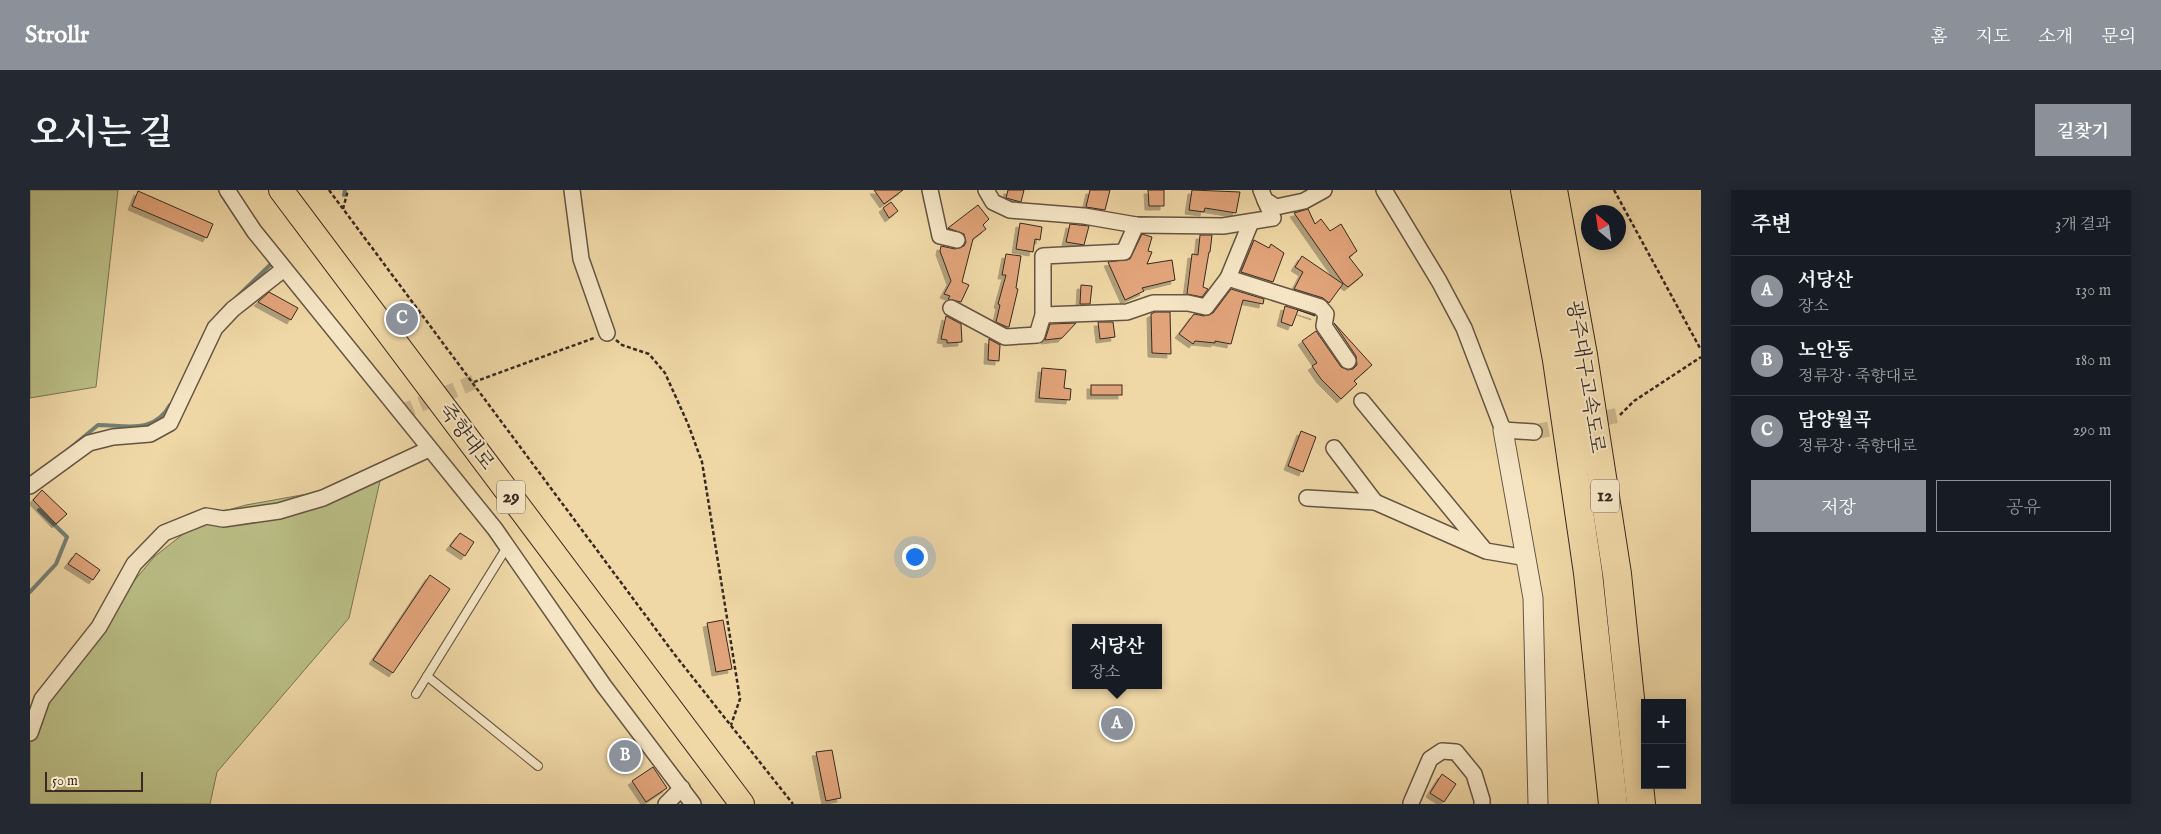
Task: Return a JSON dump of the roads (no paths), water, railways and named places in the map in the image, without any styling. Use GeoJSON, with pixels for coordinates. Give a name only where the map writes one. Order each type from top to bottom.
{"type":"FeatureCollection","features":[{"type":"Feature","properties":{"kind":"highway","name":"광주대구고속도로"},"geometry":{"type":"LineString","coordinates":[[1525,190],[1557,360],[1588,573],[1613,804]]}},
{"type":"Feature","properties":{"kind":"highway","name":"광주대구고속도로"},"geometry":{"type":"LineString","coordinates":[[1553,190],[1583,356],[1617,574],[1641,804]]}},
{"type":"Feature","properties":{"kind":"main road","name":"죽향대로"},"geometry":{"type":"LineString","coordinates":[[281,190],[742,804]]}},
{"type":"Feature","properties":{"kind":"street"},"geometry":{"type":"LineString","coordinates":[[227,190],[254,231],[507,547],[604,686],[693,804]]}},
{"type":"Feature","properties":{"kind":"street"},"geometry":{"type":"LineString","coordinates":[[572,190],[581,259],[607,333]]}},
{"type":"Feature","properties":{"kind":"street"},"geometry":{"type":"LineString","coordinates":[[930,190],[940,236],[957,240]]}},
{"type":"Feature","properties":{"kind":"street"},"geometry":{"type":"LineString","coordinates":[[986,190],[993,202],[1010,210],[1084,216],[1136,225],[1223,226],[1273,218],[1263,195]]}},
{"type":"Feature","properties":{"kind":"street"},"geometry":{"type":"LineString","coordinates":[[1263,195],[1276,208],[1304,201],[1324,190]]}},
{"type":"Feature","properties":{"kind":"street"},"geometry":{"type":"LineString","coordinates":[[1384,190],[1440,281],[1464,328],[1503,430],[1533,598],[1538,804]]}},
{"type":"Feature","properties":{"kind":"street"},"geometry":{"type":"LineString","coordinates":[[1042,315],[1127,312],[1153,303],[1188,303],[1206,307],[1228,278],[1250,222]]}},
{"type":"Feature","properties":{"kind":"street"},"geometry":{"type":"LineString","coordinates":[[951,308],[1005,337],[1037,335],[1042,315],[1043,256],[1124,252],[1136,225]]}},
{"type":"Feature","properties":{"kind":"street"},"geometry":{"type":"LineString","coordinates":[[30,486],[89,443],[113,437],[150,434],[170,423],[215,328],[233,309],[284,269]]}},
{"type":"Feature","properties":{"kind":"street"},"geometry":{"type":"LineString","coordinates":[[1228,278],[1320,307],[1326,314],[1324,326],[1348,361]]}},
{"type":"Feature","properties":{"kind":"street"},"geometry":{"type":"LineString","coordinates":[[1362,401],[1486,551]]}},
{"type":"Feature","properties":{"kind":"street"},"geometry":{"type":"LineString","coordinates":[[1503,430],[1534,432]]}},
{"type":"Feature","properties":{"kind":"street"},"geometry":{"type":"LineString","coordinates":[[30,734],[42,700],[99,627],[134,564],[164,533],[206,516],[223,519],[270,512],[323,498],[429,448]]}},
{"type":"Feature","properties":{"kind":"street"},"geometry":{"type":"LineString","coordinates":[[1334,448],[1375,502]]}},
{"type":"Feature","properties":{"kind":"street"},"geometry":{"type":"LineString","coordinates":[[1307,498],[1375,502],[1486,551],[1526,558]]}},
{"type":"Feature","properties":{"kind":"street"},"geometry":{"type":"LineString","coordinates":[[1411,802],[1430,759],[1442,751],[1456,752],[1474,774],[1482,804]]}},
{"type":"Feature","properties":{"kind":"street"},"geometry":{"type":"LineString","coordinates":[[666,804],[682,788]]}},
{"type":"Feature","properties":{"kind":"lane"},"geometry":{"type":"LineString","coordinates":[[416,694],[507,547]]}},
{"type":"Feature","properties":{"kind":"lane"},"geometry":{"type":"LineString","coordinates":[[427,676],[538,766]]}},
{"type":"Feature","properties":{"kind":"waterway"},"geometry":{"type":"LineString","coordinates":[[344,195],[345,190]]}},
{"type":"Feature","properties":{"kind":"waterway"},"geometry":{"type":"LineString","coordinates":[[236,298],[270,265]]}},
{"type":"Feature","properties":{"kind":"waterway"},"geometry":{"type":"LineString","coordinates":[[68,450],[98,425],[129,427],[147,425],[156,421],[170,405]]}},
{"type":"Feature","properties":{"kind":"waterway"},"geometry":{"type":"LineString","coordinates":[[30,592],[56,564],[67,537],[39,510]]}},
{"type":"Feature","properties":{"kind":"tunnel"},"geometry":{"type":"LineString","coordinates":[[399,413],[474,382]]}},
{"type":"Feature","properties":{"kind":"tunnel"},"geometry":{"type":"LineString","coordinates":[[1534,432],[1620,415]]}},
{"type":"Feature","properties":{"kind":"place","name":"담양월곡"},"geometry":{"type":"Point","coordinates":[402,319]}},
{"type":"Feature","properties":{"kind":"place","name":"서당산"},"geometry":{"type":"Point","coordinates":[1117,724]}},
{"type":"Feature","properties":{"kind":"place","name":"노안동"},"geometry":{"type":"Point","coordinates":[625,756]}}]}
